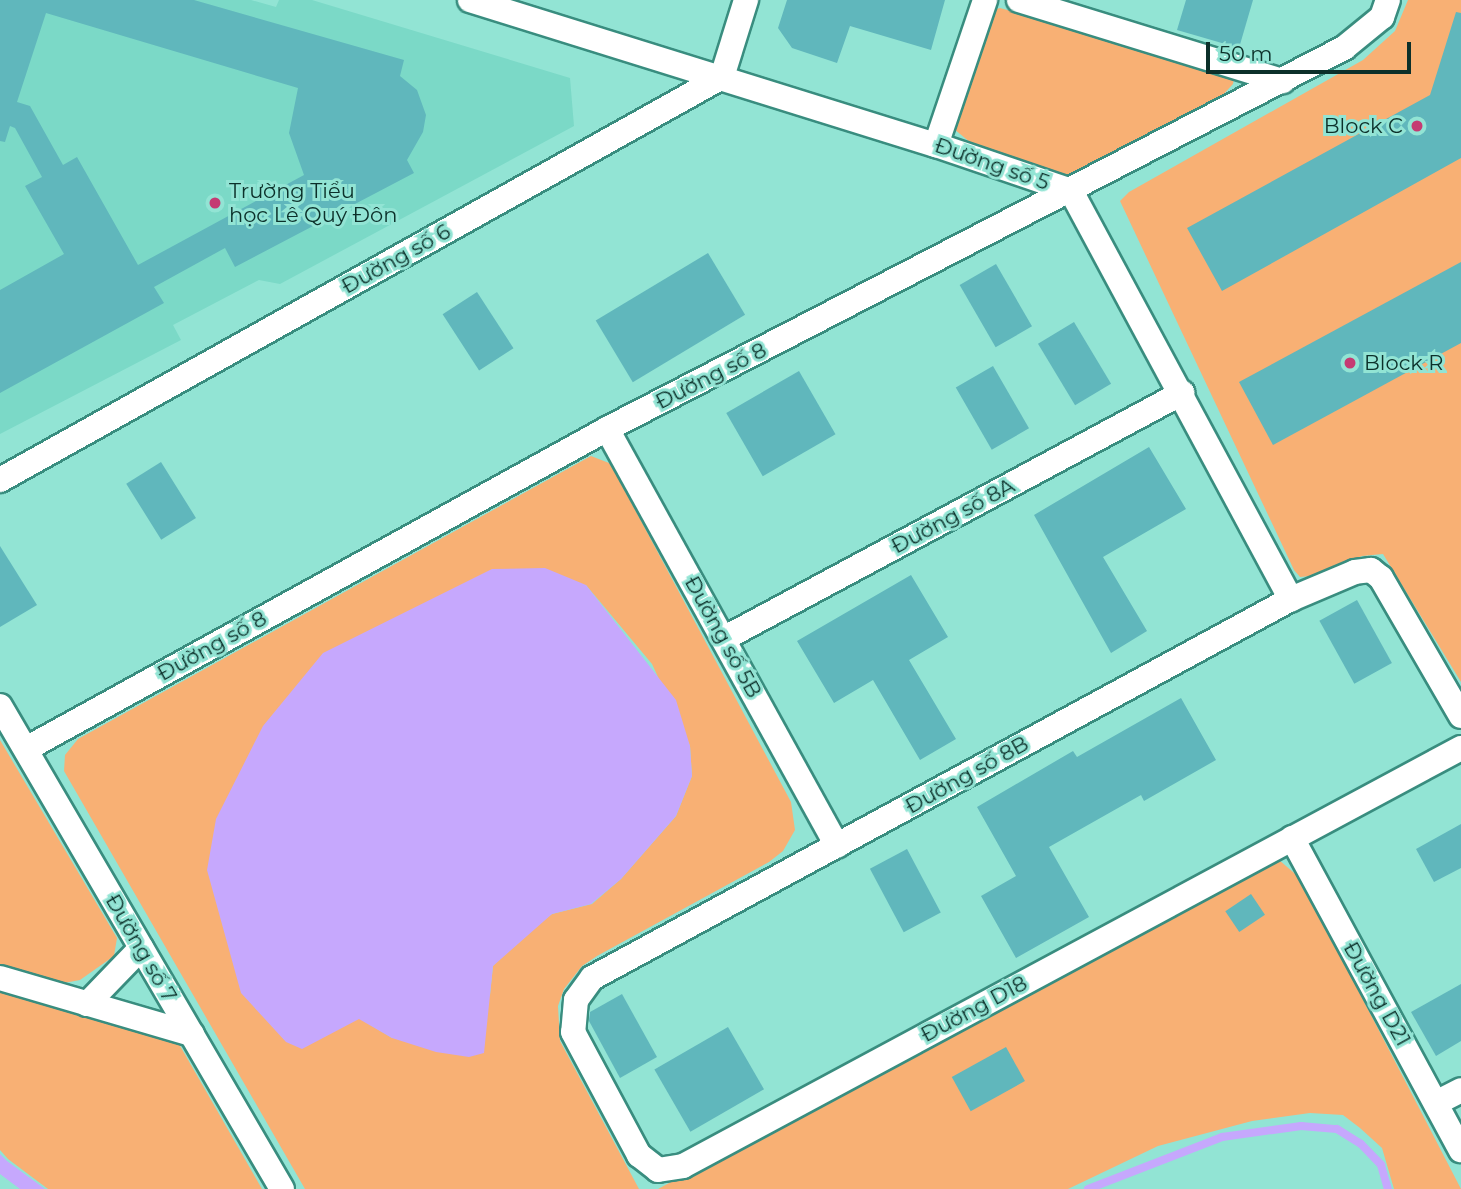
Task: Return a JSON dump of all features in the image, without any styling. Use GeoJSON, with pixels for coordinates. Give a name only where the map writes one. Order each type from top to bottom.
{"type":"FeatureCollection","features":[{"type":"Feature","properties":{"kind":"street","name":"Đường số 5"},"geometry":{"type":"LineString","coordinates":[[470,0],[507,6],[1071,191],[1291,599]]}},
{"type":"Feature","properties":{"kind":"street"},"geometry":{"type":"LineString","coordinates":[[722,77],[746,0]]}},
{"type":"Feature","properties":{"kind":"street"},"geometry":{"type":"LineString","coordinates":[[936,145],[985,0]]}},
{"type":"Feature","properties":{"kind":"street"},"geometry":{"type":"LineString","coordinates":[[1019,0],[1283,81]]}},
{"type":"Feature","properties":{"kind":"street","name":"Đường số 8"},"geometry":{"type":"LineString","coordinates":[[26,749],[607,429],[1344,48],[1381,17],[1388,0]]}},
{"type":"Feature","properties":{"kind":"street","name":"Đường số 6"},"geometry":{"type":"LineString","coordinates":[[0,480],[722,77]]}},
{"type":"Feature","properties":{"kind":"street","name":"Đường số 8A"},"geometry":{"type":"LineString","coordinates":[[725,638],[1182,393]]}},
{"type":"Feature","properties":{"kind":"street","name":"Đường số 5B"},"geometry":{"type":"LineString","coordinates":[[607,429],[725,638],[837,846]]}},
{"type":"Feature","properties":{"kind":"street","name":"Đường số 8B"},"geometry":{"type":"LineString","coordinates":[[576,1000],[592,978],[1291,599],[1371,570],[1381,578],[1461,716]]}},
{"type":"Feature","properties":{"kind":"street","name":"Đường số 7"},"geometry":{"type":"LineString","coordinates":[[0,706],[282,1189]]}},
{"type":"Feature","properties":{"kind":"street","name":"Đường D18"},"geometry":{"type":"LineString","coordinates":[[576,1000],[573,1032],[585,1058],[639,1155],[658,1170],[668,1171],[1461,748]]}},
{"type":"Feature","properties":{"kind":"street","name":"Đường D21"},"geometry":{"type":"LineString","coordinates":[[1292,838],[1461,1150]]}},
{"type":"Feature","properties":{"kind":"street"},"geometry":{"type":"LineString","coordinates":[[87,1004],[141,948]]}},
{"type":"Feature","properties":{"kind":"street"},"geometry":{"type":"LineString","coordinates":[[0,978],[192,1034]]}},
{"type":"Feature","properties":{"kind":"street"},"geometry":{"type":"LineString","coordinates":[[1436,1103],[1461,1090]]}},
{"type":"Feature","properties":{"kind":"shaded area","name":"Trường Tiểu học Lê Quý Đôn"},"geometry":{"type":"Polygon","coordinates":[[[0,0],[251,0],[276,7],[279,0],[312,0],[570,78],[574,126],[280,284],[259,280],[173,325],[181,340],[0,434],[0,0]]]}},
{"type":"Feature","properties":{"kind":"shaded area"},"geometry":{"type":"Polygon","coordinates":[[[1408,0],[1461,0],[1461,682],[1383,554],[1362,556],[1321,575],[1300,577],[1294,570],[1120,201],[1129,192],[1363,60],[1395,31],[1408,0]]]}},
{"type":"Feature","properties":{"kind":"shaded area"},"geometry":{"type":"Polygon","coordinates":[[[1000,8],[1219,70],[1234,79],[1233,84],[1222,96],[1086,170],[1067,175],[971,143],[954,129],[993,10],[1000,8]]]}},
{"type":"Feature","properties":{"kind":"shaded area"},"geometry":{"type":"Polygon","coordinates":[[[591,456],[609,463],[616,474],[791,802],[795,830],[783,851],[769,862],[597,956],[582,966],[564,989],[558,1006],[560,1041],[639,1189],[305,1189],[64,771],[65,755],[78,739],[591,456]],[[586,585],[359,1018],[392,1038],[490,995],[493,966],[513,944],[552,914],[592,904],[621,879],[676,816],[692,776],[690,746],[652,664],[586,585]]]}},
{"type":"Feature","properties":{"kind":"shaded area"},"geometry":{"type":"Polygon","coordinates":[[[545,568],[586,585],[676,700],[690,746],[692,776],[676,816],[621,879],[591,904],[552,914],[493,966],[484,1053],[469,1057],[436,1052],[392,1038],[359,1019],[302,1049],[286,1042],[241,993],[207,870],[216,819],[263,726],[323,653],[492,569],[545,568]]]}},
{"type":"Feature","properties":{"kind":"shaded area"},"geometry":{"type":"Polygon","coordinates":[[[0,740],[117,938],[114,956],[80,980],[64,983],[0,964],[0,740]]]}},
{"type":"Feature","properties":{"kind":"shaded area"},"geometry":{"type":"Polygon","coordinates":[[[1279,860],[1300,878],[1461,1189],[1394,1189],[1382,1148],[1360,1128],[1343,1115],[1310,1113],[1252,1121],[1158,1146],[1068,1189],[658,1189],[1262,863],[1279,860]]]}},
{"type":"Feature","properties":{"kind":"shaded area"},"geometry":{"type":"Polygon","coordinates":[[[0,991],[179,1044],[262,1189],[48,1189],[8,1159],[0,1150],[0,991]]]}},
{"type":"Feature","properties":{"kind":"shaded area"},"geometry":{"type":"Polygon","coordinates":[[[0,1154],[45,1189],[20,1189],[0,1174],[0,1154]]]}},
{"type":"Feature","properties":{"kind":"building"},"geometry":{"type":"Polygon","coordinates":[[[0,0],[194,0],[404,60],[400,76],[417,90],[426,115],[423,132],[407,160],[414,173],[235,267],[225,248],[154,287],[164,303],[0,393],[0,290],[64,254],[25,186],[42,177],[15,128],[10,126],[5,142],[0,141],[0,0]],[[46,13],[17,102],[30,106],[63,165],[77,157],[138,265],[304,175],[289,133],[298,88],[46,13]]]}},
{"type":"Feature","properties":{"kind":"building"},"geometry":{"type":"Polygon","coordinates":[[[787,0],[945,0],[931,50],[850,26],[837,63],[792,48],[778,28],[787,0]]]}},
{"type":"Feature","properties":{"kind":"building"},"geometry":{"type":"Polygon","coordinates":[[[1186,0],[1253,0],[1239,48],[1177,30],[1186,0]]]}},
{"type":"Feature","properties":{"kind":"building","name":"Block C"},"geometry":{"type":"Polygon","coordinates":[[[1456,12],[1461,13],[1461,158],[1222,291],[1187,228],[1430,95],[1456,12]]]}},
{"type":"Feature","properties":{"kind":"building"},"geometry":{"type":"Polygon","coordinates":[[[708,253],[745,315],[633,382],[596,320],[708,253]]]}},
{"type":"Feature","properties":{"kind":"building","name":"Block R"},"geometry":{"type":"Polygon","coordinates":[[[1461,262],[1461,343],[1273,445],[1239,382],[1461,262]]]}},
{"type":"Feature","properties":{"kind":"building"},"geometry":{"type":"Polygon","coordinates":[[[996,264],[1032,326],[996,347],[960,285],[996,264]]]}},
{"type":"Feature","properties":{"kind":"building"},"geometry":{"type":"Polygon","coordinates":[[[477,292],[513,348],[479,371],[443,314],[477,292]]]}},
{"type":"Feature","properties":{"kind":"building"},"geometry":{"type":"Polygon","coordinates":[[[1074,322],[1111,384],[1075,405],[1038,344],[1074,322]]]}},
{"type":"Feature","properties":{"kind":"building"},"geometry":{"type":"Polygon","coordinates":[[[993,366],[1029,428],[992,450],[956,388],[993,366]]]}},
{"type":"Feature","properties":{"kind":"building"},"geometry":{"type":"Polygon","coordinates":[[[799,371],[836,434],[763,476],[726,413],[799,371]]]}},
{"type":"Feature","properties":{"kind":"building"},"geometry":{"type":"Polygon","coordinates":[[[1149,447],[1186,509],[1103,557],[1147,631],[1111,653],[1034,515],[1149,447]]]}},
{"type":"Feature","properties":{"kind":"building"},"geometry":{"type":"Polygon","coordinates":[[[161,462],[196,518],[161,540],[126,484],[161,462]]]}},
{"type":"Feature","properties":{"kind":"building"},"geometry":{"type":"Polygon","coordinates":[[[0,546],[37,605],[0,627],[0,546]]]}},
{"type":"Feature","properties":{"kind":"building"},"geometry":{"type":"Polygon","coordinates":[[[911,575],[948,637],[909,660],[956,739],[920,760],[873,680],[834,703],[797,641],[911,575]]]}},
{"type":"Feature","properties":{"kind":"building"},"geometry":{"type":"Polygon","coordinates":[[[1357,600],[1392,663],[1354,684],[1319,621],[1357,600]]]}},
{"type":"Feature","properties":{"kind":"building"},"geometry":{"type":"Polygon","coordinates":[[[1181,698],[1216,760],[1144,801],[1141,795],[1049,847],[1089,917],[1016,958],[981,896],[1016,876],[977,807],[1073,751],[1077,757],[1181,698]]]}},
{"type":"Feature","properties":{"kind":"building"},"geometry":{"type":"Polygon","coordinates":[[[1461,824],[1461,868],[1434,882],[1416,849],[1461,824]]]}},
{"type":"Feature","properties":{"kind":"building"},"geometry":{"type":"Polygon","coordinates":[[[907,849],[941,913],[904,932],[870,869],[907,849]]]}},
{"type":"Feature","properties":{"kind":"building"},"geometry":{"type":"Polygon","coordinates":[[[1251,894],[1265,915],[1239,932],[1225,911],[1251,894]]]}},
{"type":"Feature","properties":{"kind":"building"},"geometry":{"type":"Polygon","coordinates":[[[1461,984],[1461,1041],[1436,1056],[1411,1012],[1461,984]]]}},
{"type":"Feature","properties":{"kind":"building"},"geometry":{"type":"Polygon","coordinates":[[[622,994],[657,1057],[620,1078],[589,1021],[590,1012],[622,994]]]}},
{"type":"Feature","properties":{"kind":"building"},"geometry":{"type":"Polygon","coordinates":[[[728,1027],[764,1089],[690,1132],[654,1070],[728,1027]]]}},
{"type":"Feature","properties":{"kind":"building"},"geometry":{"type":"Polygon","coordinates":[[[1006,1047],[1025,1081],[971,1111],[952,1077],[1006,1047]]]}},
{"type":"Feature","properties":{"kind":"waterway"},"geometry":{"type":"LineString","coordinates":[[1088,1189],[1222,1137],[1301,1126],[1337,1129],[1361,1144],[1381,1165],[1388,1189]]}},
{"type":"Feature","properties":{"kind":"place","name":"Block C"},"geometry":{"type":"Point","coordinates":[1417,126]}},
{"type":"Feature","properties":{"kind":"place","name":"Trường Tiểu học Lê Quý Đôn"},"geometry":{"type":"Point","coordinates":[215,203]}},
{"type":"Feature","properties":{"kind":"place","name":"Block R"},"geometry":{"type":"Point","coordinates":[1350,363]}}]}
